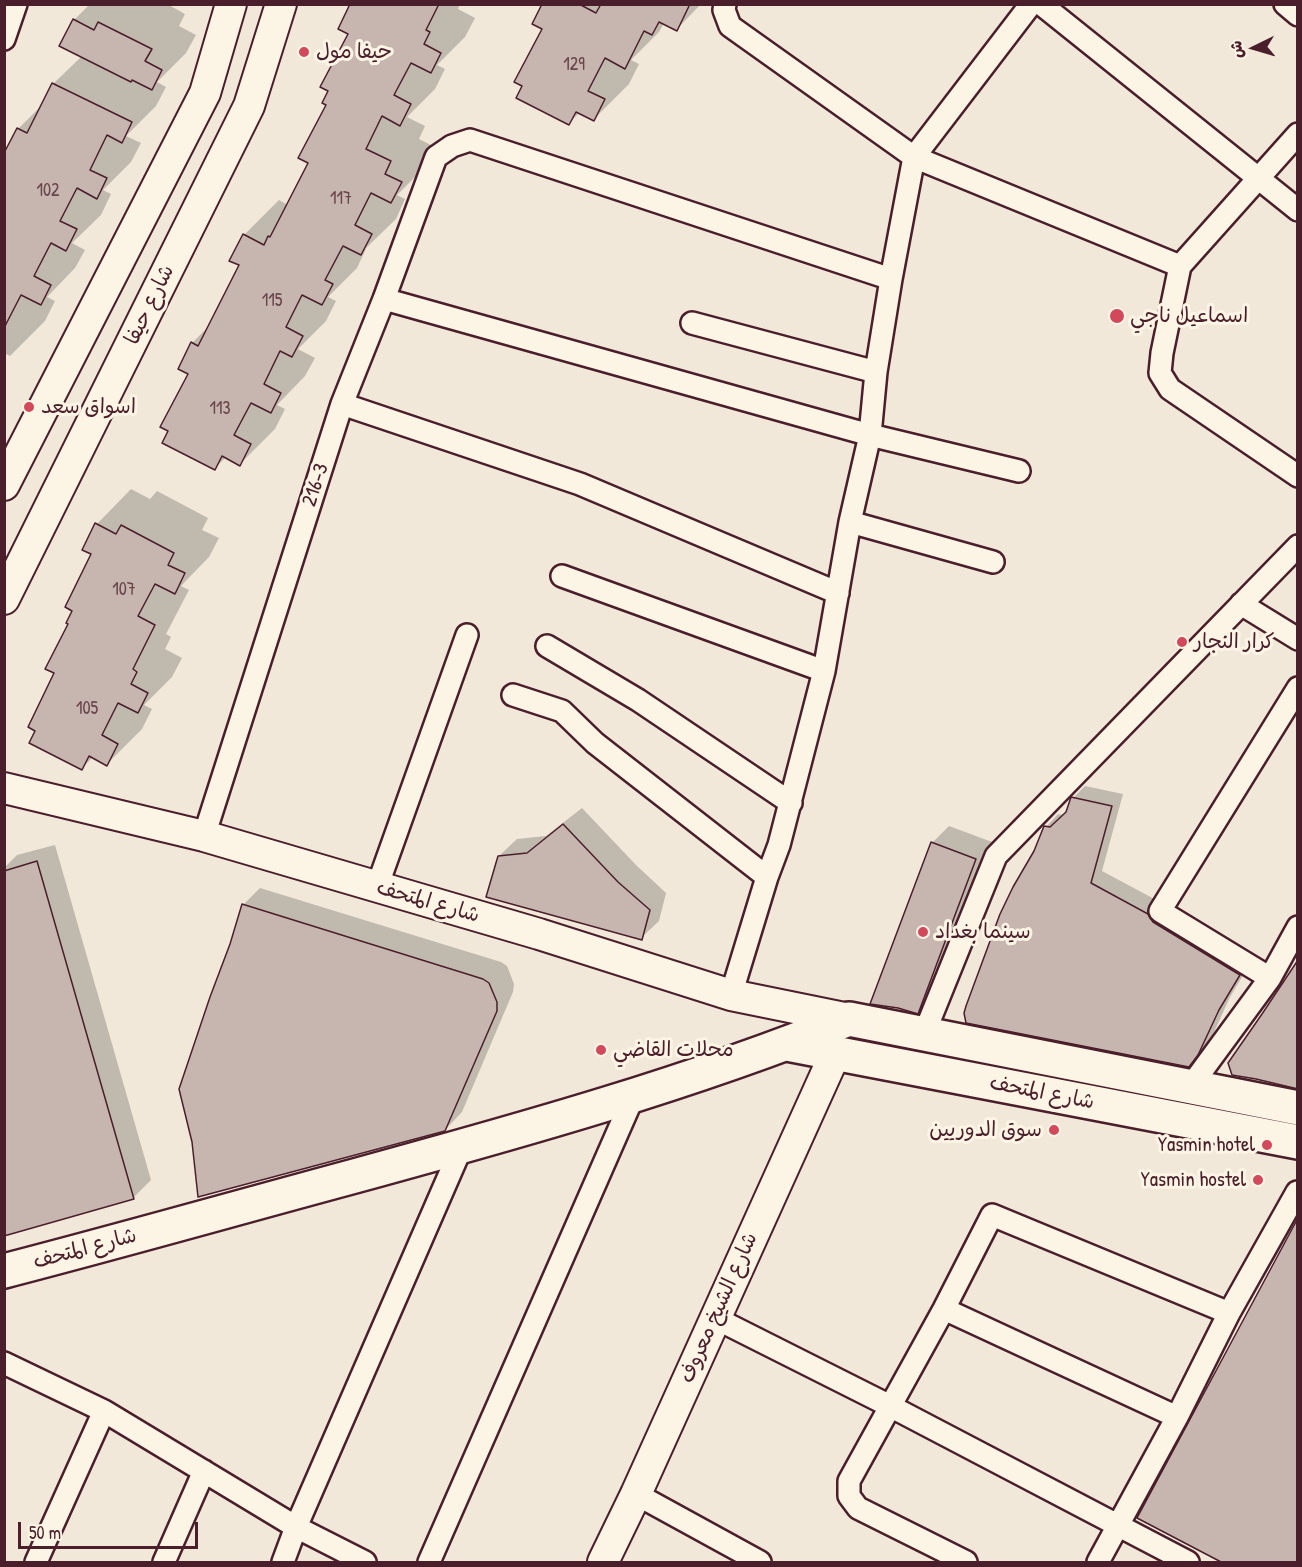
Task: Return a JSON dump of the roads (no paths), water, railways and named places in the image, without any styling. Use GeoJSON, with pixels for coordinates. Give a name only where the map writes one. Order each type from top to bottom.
{"type":"FeatureCollection","features":[{"type":"Feature","properties":{"kind":"main road"},"geometry":{"type":"LineString","coordinates":[[4,485],[205,93],[231,4]]}},
{"type":"Feature","properties":{"kind":"main road","name":"شارع حيفا"},"geometry":{"type":"LineString","coordinates":[[4,599],[249,106],[281,4]]}},
{"type":"Feature","properties":{"kind":"main road","name":"شارع المتحف"},"geometry":{"type":"LineString","coordinates":[[8,790],[204,836],[539,934],[738,996],[1298,1108]]}},
{"type":"Feature","properties":{"kind":"main road"},"geometry":{"type":"LineString","coordinates":[[738,996],[787,1044]]}},
{"type":"Feature","properties":{"kind":"main road","name":"شارع المتحف"},"geometry":{"type":"LineString","coordinates":[[4,1271],[462,1146],[634,1095],[787,1044],[849,1019]]}},
{"type":"Feature","properties":{"kind":"main road","name":"شارع المتحف"},"geometry":{"type":"LineString","coordinates":[[787,1044],[1298,1142]]}},
{"type":"Feature","properties":{"kind":"main road","name":"شارع الشيخ معروف"},"geometry":{"type":"LineString","coordinates":[[603,1563],[835,1054]]}},
{"type":"Feature","properties":{"kind":"street"},"geometry":{"type":"LineString","coordinates":[[4,39],[16,4]]}},
{"type":"Feature","properties":{"kind":"street"},"geometry":{"type":"LineString","coordinates":[[724,4],[730,26],[914,158],[1180,266]]}},
{"type":"Feature","properties":{"kind":"street"},"geometry":{"type":"LineString","coordinates":[[738,996],[767,877],[779,845],[824,671],[850,522],[870,435],[876,372],[914,158],[1031,4]]}},
{"type":"Feature","properties":{"kind":"street"},"geometry":{"type":"LineString","coordinates":[[1041,4],[1298,210]]}},
{"type":"Feature","properties":{"kind":"street"},"geometry":{"type":"LineString","coordinates":[[1285,4],[1298,15]]}},
{"type":"Feature","properties":{"kind":"street"},"geometry":{"type":"LineString","coordinates":[[1298,134],[1180,266],[1160,373],[1170,389],[1298,476]]}},
{"type":"Feature","properties":{"kind":"street","name":"216-3"},"geometry":{"type":"LineString","coordinates":[[204,836],[342,404],[384,299],[436,157],[452,146],[470,140],[891,279]]}},
{"type":"Feature","properties":{"kind":"street"},"geometry":{"type":"LineString","coordinates":[[384,299],[870,435],[1018,471]]}},
{"type":"Feature","properties":{"kind":"street"},"geometry":{"type":"LineString","coordinates":[[692,323],[876,372]]}},
{"type":"Feature","properties":{"kind":"street"},"geometry":{"type":"LineString","coordinates":[[342,404],[580,484],[838,593]]}},
{"type":"Feature","properties":{"kind":"street"},"geometry":{"type":"LineString","coordinates":[[850,522],[993,562]]}},
{"type":"Feature","properties":{"kind":"street"},"geometry":{"type":"LineString","coordinates":[[924,1034],[996,856],[1298,546]]}},
{"type":"Feature","properties":{"kind":"street"},"geometry":{"type":"LineString","coordinates":[[562,576],[824,671]]}},
{"type":"Feature","properties":{"kind":"street"},"geometry":{"type":"LineString","coordinates":[[1241,604],[1298,639]]}},
{"type":"Feature","properties":{"kind":"street"},"geometry":{"type":"LineString","coordinates":[[377,888],[467,635]]}},
{"type":"Feature","properties":{"kind":"street"},"geometry":{"type":"LineString","coordinates":[[547,646],[638,700],[790,803]]}},
{"type":"Feature","properties":{"kind":"street"},"geometry":{"type":"LineString","coordinates":[[1270,978],[1160,911],[1298,688]]}},
{"type":"Feature","properties":{"kind":"street"},"geometry":{"type":"LineString","coordinates":[[513,695],[562,711],[594,743],[767,877]]}},
{"type":"Feature","properties":{"kind":"street"},"geometry":{"type":"LineString","coordinates":[[1190,1087],[1270,978],[1298,927]]}},
{"type":"Feature","properties":{"kind":"street"},"geometry":{"type":"LineString","coordinates":[[429,1563],[634,1095]]}},
{"type":"Feature","properties":{"kind":"street"},"geometry":{"type":"LineString","coordinates":[[283,1563],[296,1527],[462,1146]]}},
{"type":"Feature","properties":{"kind":"street"},"geometry":{"type":"LineString","coordinates":[[1098,1563],[1177,1417],[1229,1313],[1297,1192]]}},
{"type":"Feature","properties":{"kind":"street"},"geometry":{"type":"LineString","coordinates":[[966,1563],[858,1508],[849,1496],[849,1481],[944,1309],[992,1215],[1229,1313]]}},
{"type":"Feature","properties":{"kind":"street"},"geometry":{"type":"LineString","coordinates":[[944,1309],[1177,1417]]}},
{"type":"Feature","properties":{"kind":"street"},"geometry":{"type":"LineString","coordinates":[[715,1318],[890,1406],[1188,1563]]}},
{"type":"Feature","properties":{"kind":"street"},"geometry":{"type":"LineString","coordinates":[[4,1363],[104,1411],[296,1527],[365,1563]]}},
{"type":"Feature","properties":{"kind":"street"},"geometry":{"type":"LineString","coordinates":[[36,1563],[104,1411]]}},
{"type":"Feature","properties":{"kind":"street"},"geometry":{"type":"LineString","coordinates":[[164,1563],[204,1471]]}},
{"type":"Feature","properties":{"kind":"street"},"geometry":{"type":"LineString","coordinates":[[636,1494],[760,1563]]}},
{"type":"Feature","properties":{"kind":"place","name":"حيفا مول"},"geometry":{"type":"Point","coordinates":[304,52]}},
{"type":"Feature","properties":{"kind":"place","name":"اسماعيل ناجي"},"geometry":{"type":"Point","coordinates":[1117,316]}},
{"type":"Feature","properties":{"kind":"place","name":"اسواق سعد"},"geometry":{"type":"Point","coordinates":[29,407]}},
{"type":"Feature","properties":{"kind":"place","name":"كرار النجار"},"geometry":{"type":"Point","coordinates":[1182,642]}},
{"type":"Feature","properties":{"kind":"place","name":"سينما بغداد"},"geometry":{"type":"Point","coordinates":[923,932]}},
{"type":"Feature","properties":{"kind":"place","name":"محلات القاضي"},"geometry":{"type":"Point","coordinates":[601,1050]}},
{"type":"Feature","properties":{"kind":"place","name":"سوق الدوريين"},"geometry":{"type":"Point","coordinates":[1054,1130]}},
{"type":"Feature","properties":{"kind":"place","name":"Yasmin hotel"},"geometry":{"type":"Point","coordinates":[1267,1145]}},
{"type":"Feature","properties":{"kind":"place","name":"Yasmin hostel"},"geometry":{"type":"Point","coordinates":[1258,1180]}}]}
